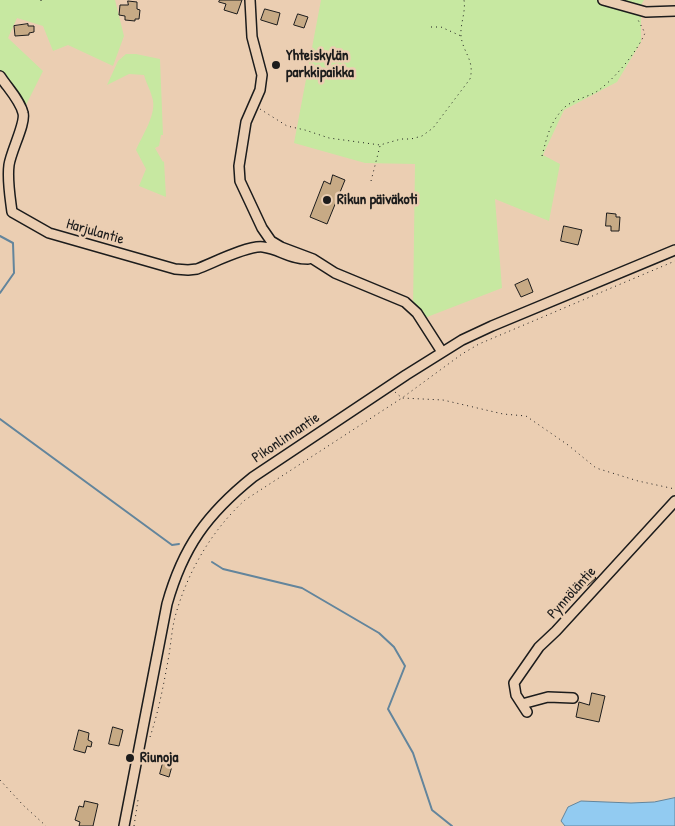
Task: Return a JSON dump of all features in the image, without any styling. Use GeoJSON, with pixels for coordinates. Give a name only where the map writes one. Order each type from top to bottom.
{"type":"FeatureCollection","features":[{"type":"Feature","properties":{"kind":"street","name":"Harjulantie"},"geometry":{"type":"LineString","coordinates":[[250,0],[252,37],[262,75],[260,90],[252,106],[242,138],[239,166],[240,181],[262,228],[271,241],[281,247],[314,259],[335,273],[352,281],[406,302],[422,319],[442,352]]}},
{"type":"Feature","properties":{"kind":"street"},"geometry":{"type":"LineString","coordinates":[[603,0],[631,4],[646,12],[675,10]]}},
{"type":"Feature","properties":{"kind":"street","name":"Harjulantie"},"geometry":{"type":"LineString","coordinates":[[0,76],[23,110],[24,118],[9,166],[12,212],[17,215],[49,233],[175,269],[197,269],[253,247],[268,248],[291,258],[314,259]]}},
{"type":"Feature","properties":{"kind":"street","name":"Pikonlinnantie"},"geometry":{"type":"LineString","coordinates":[[124,826],[167,604],[178,568],[191,544],[207,521],[232,494],[253,477],[389,386],[462,340],[675,250]]}},
{"type":"Feature","properties":{"kind":"street","name":"Pynnöläntie"},"geometry":{"type":"LineString","coordinates":[[573,698],[548,697],[524,708],[516,695],[514,683],[539,647],[556,631],[675,501]]}},
{"type":"Feature","properties":{"kind":"path"},"geometry":{"type":"LineString","coordinates":[[252,106],[287,126],[329,138],[380,145],[422,136],[433,128],[470,79],[472,71],[471,62],[461,36],[464,0]]}},
{"type":"Feature","properties":{"kind":"path"},"geometry":{"type":"LineString","coordinates":[[542,156],[549,128],[563,108],[596,91],[611,80],[641,42],[645,33],[631,4]]}},
{"type":"Feature","properties":{"kind":"path"},"geometry":{"type":"LineString","coordinates":[[431,27],[441,27],[461,36]]}},
{"type":"Feature","properties":{"kind":"path"},"geometry":{"type":"LineString","coordinates":[[371,181],[380,145]]}},
{"type":"Feature","properties":{"kind":"path"},"geometry":{"type":"LineString","coordinates":[[149,741],[160,700],[175,618],[186,584],[200,558],[225,520],[245,500],[402,398],[462,354],[479,344],[675,261]]}},
{"type":"Feature","properties":{"kind":"path"},"geometry":{"type":"LineString","coordinates":[[389,386],[402,398],[443,400],[503,414],[526,416],[568,445],[596,468],[638,481],[675,489]]}},
{"type":"Feature","properties":{"kind":"path"},"geometry":{"type":"LineString","coordinates":[[0,780],[46,826]]}},
{"type":"Feature","properties":{"kind":"path"},"geometry":{"type":"LineString","coordinates":[[134,826],[138,798]]}},
{"type":"Feature","properties":{"kind":"green space"},"geometry":{"type":"Polygon","coordinates":[[[0,0],[115,0],[124,36],[113,66],[68,45],[53,51],[43,26],[17,18],[8,38],[43,71],[23,111],[0,76],[0,0]]]}},
{"type":"Feature","properties":{"kind":"green space"},"geometry":{"type":"Polygon","coordinates":[[[321,0],[644,0],[641,5],[641,42],[617,82],[564,110],[543,155],[560,164],[549,221],[495,199],[502,288],[422,319],[413,308],[415,164],[365,163],[294,143],[321,0]]]}},
{"type":"Feature","properties":{"kind":"green space"},"geometry":{"type":"Polygon","coordinates":[[[126,54],[160,59],[163,135],[161,135],[159,146],[155,148],[164,161],[166,197],[139,186],[146,169],[136,150],[153,110],[151,94],[144,75],[129,74],[107,85],[118,61],[126,54]]]}},
{"type":"Feature","properties":{"kind":"water"},"geometry":{"type":"Polygon","coordinates":[[[675,798],[675,826],[565,826],[561,821],[568,807],[581,801],[631,803],[654,802],[675,798]]]}},
{"type":"Feature","properties":{"kind":"building"},"geometry":{"type":"Polygon","coordinates":[[[220,0],[242,0],[237,14],[224,10],[226,4],[219,2],[220,0]]]}},
{"type":"Feature","properties":{"kind":"building"},"geometry":{"type":"Polygon","coordinates":[[[128,1],[137,2],[137,9],[140,10],[139,19],[135,19],[135,21],[125,20],[125,16],[119,15],[120,5],[128,5],[128,1]]]}},
{"type":"Feature","properties":{"kind":"building"},"geometry":{"type":"Polygon","coordinates":[[[265,9],[280,13],[277,25],[261,20],[265,9]]]}},
{"type":"Feature","properties":{"kind":"building"},"geometry":{"type":"Polygon","coordinates":[[[298,14],[308,17],[304,28],[294,25],[298,14]]]}},
{"type":"Feature","properties":{"kind":"building"},"geometry":{"type":"Polygon","coordinates":[[[28,24],[28,26],[34,26],[34,32],[29,33],[29,35],[15,36],[14,26],[28,24]]]}},
{"type":"Feature","properties":{"kind":"building","name":"Rikun päiväkoti"},"geometry":{"type":"Polygon","coordinates":[[[333,175],[345,180],[327,224],[310,217],[324,181],[330,184],[333,175]]]}},
{"type":"Feature","properties":{"kind":"building"},"geometry":{"type":"Polygon","coordinates":[[[607,213],[616,214],[616,217],[620,217],[619,231],[611,231],[611,226],[606,226],[607,213]]]}},
{"type":"Feature","properties":{"kind":"building"},"geometry":{"type":"Polygon","coordinates":[[[564,226],[582,230],[578,245],[561,241],[564,226]]]}},
{"type":"Feature","properties":{"kind":"building"},"geometry":{"type":"Polygon","coordinates":[[[528,279],[533,292],[521,297],[515,285],[528,279]]]}},
{"type":"Feature","properties":{"kind":"building"},"geometry":{"type":"Polygon","coordinates":[[[589,570],[596,578],[587,586],[580,578],[589,570]]]}},
{"type":"Feature","properties":{"kind":"building"},"geometry":{"type":"Polygon","coordinates":[[[592,693],[605,696],[599,722],[576,717],[579,702],[589,705],[592,693]]]}},
{"type":"Feature","properties":{"kind":"building"},"geometry":{"type":"Polygon","coordinates":[[[113,727],[123,730],[119,746],[109,744],[113,727]]]}},
{"type":"Feature","properties":{"kind":"building"},"geometry":{"type":"Polygon","coordinates":[[[79,730],[89,733],[88,740],[92,742],[91,747],[87,746],[85,753],[74,750],[79,730]]]}},
{"type":"Feature","properties":{"kind":"building"},"geometry":{"type":"Polygon","coordinates":[[[163,763],[172,766],[169,777],[160,774],[163,763]]]}},
{"type":"Feature","properties":{"kind":"building"},"geometry":{"type":"Polygon","coordinates":[[[85,801],[98,804],[93,826],[79,826],[80,822],[75,820],[79,806],[83,807],[85,801]]]}},
{"type":"Feature","properties":{"kind":"waterway"},"geometry":{"type":"LineString","coordinates":[[0,236],[13,243],[14,273],[0,293]]}},
{"type":"Feature","properties":{"kind":"waterway"},"geometry":{"type":"LineString","coordinates":[[0,419],[172,545],[179,544]]}},
{"type":"Feature","properties":{"kind":"waterway"},"geometry":{"type":"LineString","coordinates":[[212,562],[223,569],[302,588],[379,633],[394,647],[405,666],[388,709],[413,753],[432,810],[452,826]]}},
{"type":"Feature","properties":{"kind":"place","name":"Yhteiskylän parkkipaikka"},"geometry":{"type":"Point","coordinates":[276,65]}},
{"type":"Feature","properties":{"kind":"place","name":"Rikun päiväkoti"},"geometry":{"type":"Point","coordinates":[327,200]}},
{"type":"Feature","properties":{"kind":"place","name":"Riunoja"},"geometry":{"type":"Point","coordinates":[130,758]}}]}
